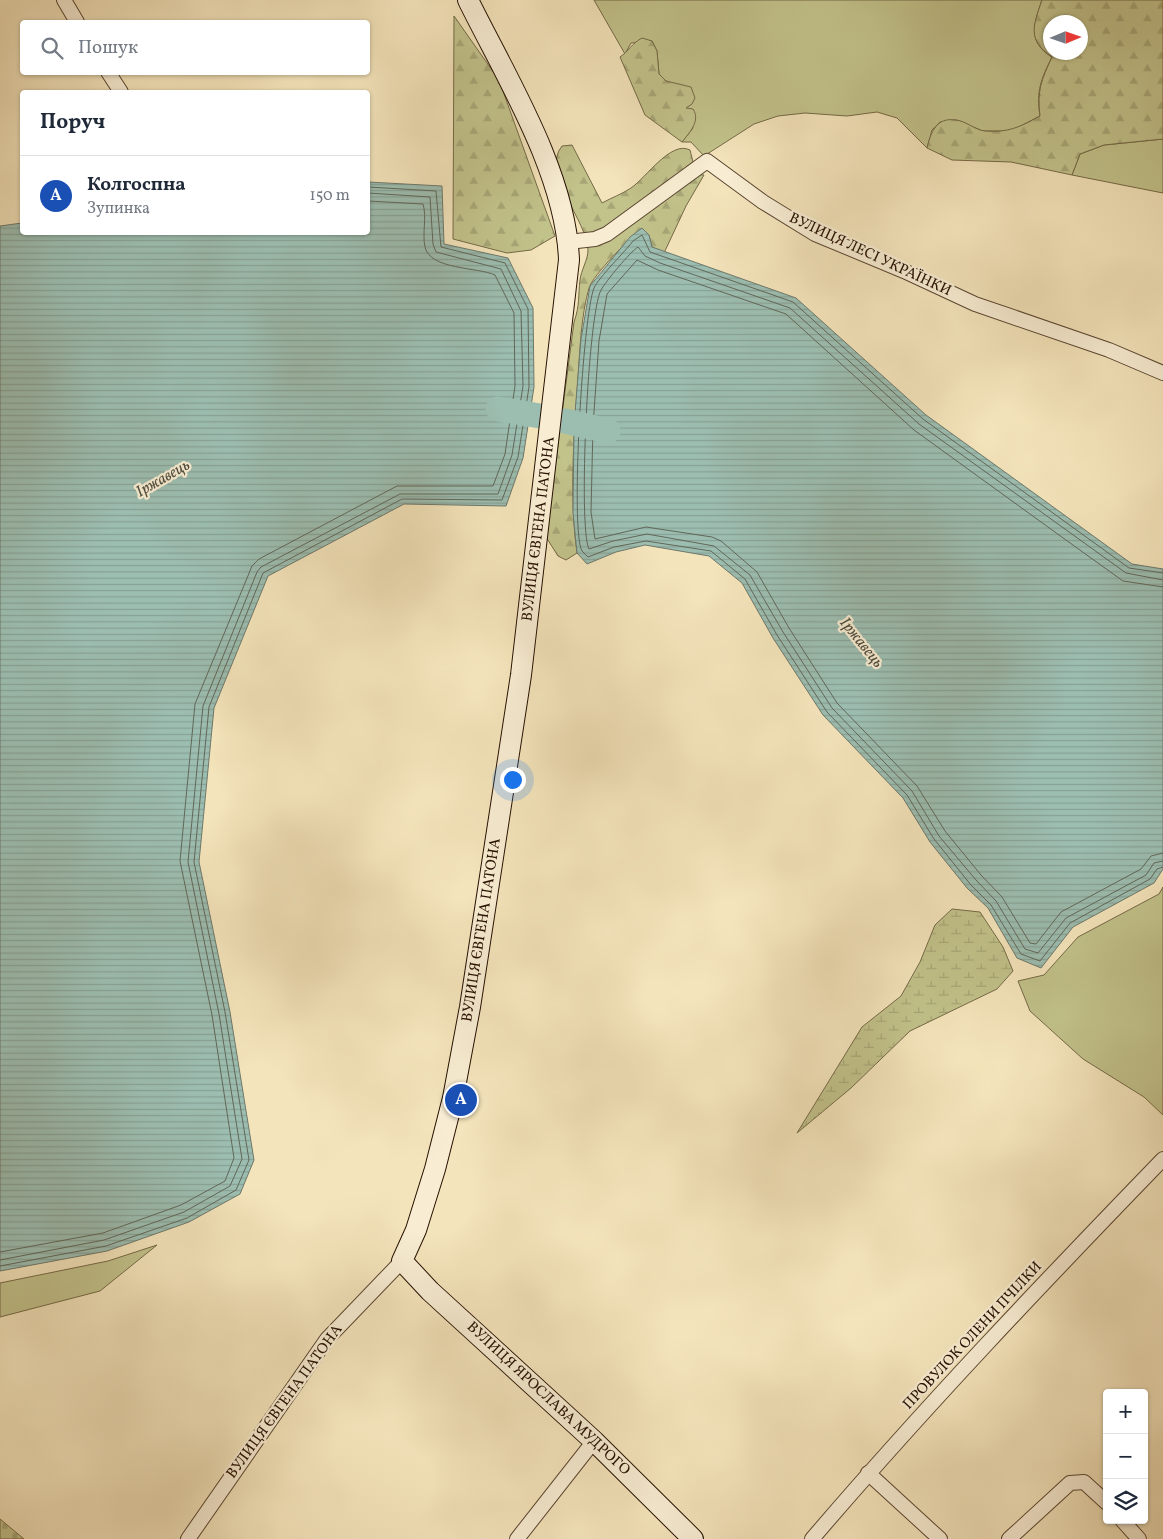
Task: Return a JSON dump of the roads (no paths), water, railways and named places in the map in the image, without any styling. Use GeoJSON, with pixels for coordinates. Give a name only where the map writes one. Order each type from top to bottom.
{"type":"FeatureCollection","features":[{"type":"Feature","properties":{"kind":"street"},"geometry":{"type":"LineString","coordinates":[[64,0],[76,20]]}},
{"type":"Feature","properties":{"kind":"street"},"geometry":{"type":"LineString","coordinates":[[468,0],[538,143],[560,203],[568,242]]}},
{"type":"Feature","properties":{"kind":"street"},"geometry":{"type":"LineString","coordinates":[[110,75],[120,90]]}},
{"type":"Feature","properties":{"kind":"street","name":"ВУЛИЦЯ ЛЕСІ УКРАЇНКИ"},"geometry":{"type":"LineString","coordinates":[[568,242],[595,239],[607,234],[707,161],[763,202],[815,234],[904,270],[975,304],[1091,343],[1163,373]]}},
{"type":"Feature","properties":{"kind":"street","name":"ВУЛИЦЯ ЄВГЕНА ПАТОНА"},"geometry":{"type":"LineString","coordinates":[[188,1539],[327,1339],[402,1261],[416,1230],[435,1169],[453,1098],[470,1007],[521,674],[567,289],[568,242]]}},
{"type":"Feature","properties":{"kind":"street","name":"ПРОВУЛОК ОЛЕНИ ПЧІЛКИ"},"geometry":{"type":"LineString","coordinates":[[812,1539],[868,1473],[1026,1301],[1163,1159]]}},
{"type":"Feature","properties":{"kind":"street","name":"ВУЛИЦЯ ЯРОСЛАВА МУДРОГО"},"geometry":{"type":"LineString","coordinates":[[402,1261],[430,1291],[594,1441],[693,1539]]}},
{"type":"Feature","properties":{"kind":"street"},"geometry":{"type":"LineString","coordinates":[[517,1539],[594,1441]]}},
{"type":"Feature","properties":{"kind":"street"},"geometry":{"type":"LineString","coordinates":[[868,1473],[940,1539]]}},
{"type":"Feature","properties":{"kind":"street"},"geometry":{"type":"LineString","coordinates":[[1009,1539],[1070,1483],[1084,1482],[1103,1500]]}},
{"type":"Feature","properties":{"kind":"street"},"geometry":{"type":"LineString","coordinates":[[1126,1524],[1139,1539]]}},
{"type":"Feature","properties":{"kind":"water"},"geometry":{"type":"Polygon","coordinates":[[[370,182],[442,186],[444,244],[508,258],[533,308],[534,387],[523,458],[506,506],[404,504],[268,576],[214,708],[199,862],[230,1012],[254,1160],[240,1194],[189,1222],[107,1251],[0,1271],[0,226],[20,223],[20,235],[370,235],[370,182]]]}},
{"type":"Feature","properties":{"kind":"water"},"geometry":{"type":"Polygon","coordinates":[[[642,228],[649,235],[652,247],[796,298],[926,415],[1132,564],[1163,569],[1163,869],[1154,883],[1073,927],[1041,968],[1017,958],[988,908],[967,888],[930,842],[903,798],[823,715],[773,638],[742,583],[709,556],[645,545],[616,552],[587,564],[577,553],[573,513],[574,425],[581,339],[590,286],[630,237],[642,228]]]}},
{"type":"Feature","properties":{"kind":"waterway","name":"Іржавець"},"geometry":{"type":"LineString","coordinates":[[498,409],[540,416]]}},
{"type":"Feature","properties":{"kind":"waterway","name":"Іржавець"},"geometry":{"type":"LineString","coordinates":[[565,421],[608,431]]}},
{"type":"Feature","properties":{"kind":"place","name":"Колгоспна"},"geometry":{"type":"Point","coordinates":[461,1100]}}]}
